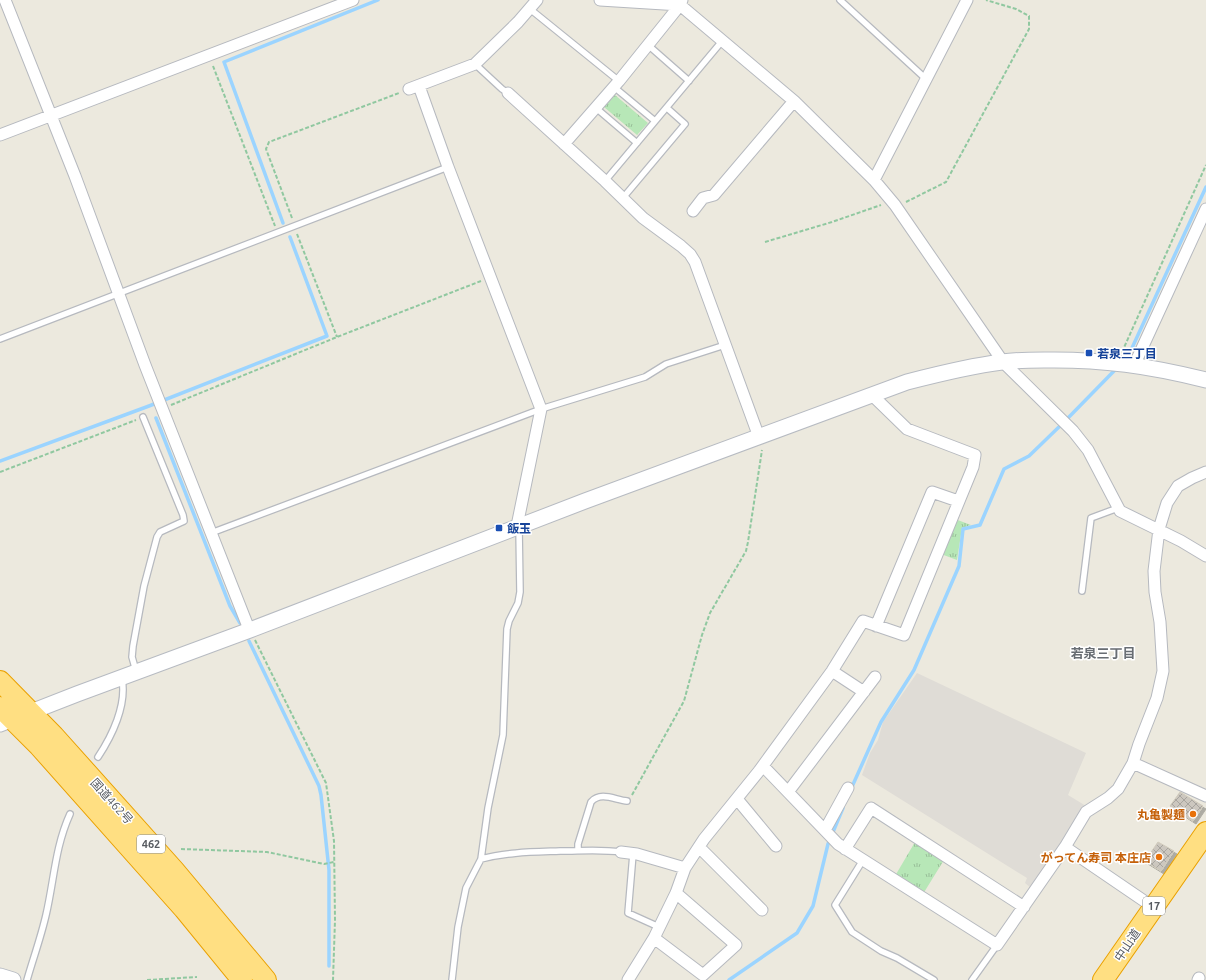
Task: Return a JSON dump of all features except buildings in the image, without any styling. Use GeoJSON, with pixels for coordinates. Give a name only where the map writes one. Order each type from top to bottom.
{"type":"FeatureCollection","features":[{"type":"Feature","properties":{"kind":"highway","name":"国道462号"},"geometry":{"type":"LineString","coordinates":[[0,681],[31,712],[174,870],[266,980]]}},
{"type":"Feature","properties":{"kind":"highway","name":"国道462号"},"geometry":{"type":"LineString","coordinates":[[4,717],[39,746],[184,909],[242,980]]}},
{"type":"Feature","properties":{"kind":"highway","name":"中山道"},"geometry":{"type":"LineString","coordinates":[[1103,980],[1206,832]]}},
{"type":"Feature","properties":{"kind":"street"},"geometry":{"type":"LineString","coordinates":[[5,0],[75,176],[162,410],[250,630]]}},
{"type":"Feature","properties":{"kind":"street"},"geometry":{"type":"LineString","coordinates":[[0,135],[353,0]]}},
{"type":"Feature","properties":{"kind":"street"},"geometry":{"type":"LineString","coordinates":[[600,0],[681,3],[794,101],[874,180],[894,204],[1000,356],[1002,362],[1073,431],[1088,450],[1118,508],[1206,556]]}},
{"type":"Feature","properties":{"kind":"street"},"geometry":{"type":"LineString","coordinates":[[874,180],[967,0]]}},
{"type":"Feature","properties":{"kind":"street"},"geometry":{"type":"LineString","coordinates":[[564,144],[648,46],[681,3]]}},
{"type":"Feature","properties":{"kind":"street"},"geometry":{"type":"LineString","coordinates":[[519,528],[518,521],[541,409],[448,167],[414,88],[475,64],[518,22],[534,4]]}},
{"type":"Feature","properties":{"kind":"street"},"geometry":{"type":"LineString","coordinates":[[508,93],[605,181],[643,218],[690,254],[695,262],[759,437]]}},
{"type":"Feature","properties":{"kind":"street"},"geometry":{"type":"LineString","coordinates":[[693,211],[703,198],[714,195],[794,101]]}},
{"type":"Feature","properties":{"kind":"street"},"geometry":{"type":"LineString","coordinates":[[1135,364],[1206,209]]}},
{"type":"Feature","properties":{"kind":"street"},"geometry":{"type":"LineString","coordinates":[[4,717],[31,712],[519,528],[585,501],[759,437],[870,394],[907,382],[941,373],[1002,362],[1057,360],[1135,364],[1206,380]]}},
{"type":"Feature","properties":{"kind":"street"},"geometry":{"type":"LineString","coordinates":[[628,980],[654,938],[676,893],[685,868],[699,847],[763,766],[832,671],[863,621],[904,635],[972,467],[975,455],[907,429],[870,394]]}},
{"type":"Feature","properties":{"kind":"street"},"geometry":{"type":"LineString","coordinates":[[763,766],[829,835],[845,849],[997,945],[1065,847],[1086,812],[1108,798],[1118,788],[1133,763],[1157,698],[1162,671],[1160,622],[1155,592],[1154,571],[1159,529],[1167,503],[1178,486],[1206,472]]}},
{"type":"Feature","properties":{"kind":"street"},"geometry":{"type":"LineString","coordinates":[[876,626],[932,492],[958,501]]}},
{"type":"Feature","properties":{"kind":"street"},"geometry":{"type":"LineString","coordinates":[[832,671],[864,692]]}},
{"type":"Feature","properties":{"kind":"street"},"geometry":{"type":"LineString","coordinates":[[788,792],[875,677]]}},
{"type":"Feature","properties":{"kind":"street"},"geometry":{"type":"LineString","coordinates":[[1133,763],[1206,796]]}},
{"type":"Feature","properties":{"kind":"street"},"geometry":{"type":"LineString","coordinates":[[829,835],[848,788]]}},
{"type":"Feature","properties":{"kind":"street"},"geometry":{"type":"LineString","coordinates":[[737,799],[776,846]]}},
{"type":"Feature","properties":{"kind":"street"},"geometry":{"type":"LineString","coordinates":[[845,849],[870,808],[1024,907]]}},
{"type":"Feature","properties":{"kind":"street"},"geometry":{"type":"LineString","coordinates":[[699,847],[762,910]]}},
{"type":"Feature","properties":{"kind":"street"},"geometry":{"type":"LineString","coordinates":[[1065,847],[1153,907]]}},
{"type":"Feature","properties":{"kind":"street"},"geometry":{"type":"LineString","coordinates":[[621,852],[685,868]]}},
{"type":"Feature","properties":{"kind":"street"},"geometry":{"type":"LineString","coordinates":[[654,938],[703,975],[736,945],[676,893]]}},
{"type":"Feature","properties":{"kind":"street"},"geometry":{"type":"LineString","coordinates":[[0,976],[13,980]]}},
{"type":"Feature","properties":{"kind":"lane"},"geometry":{"type":"LineString","coordinates":[[840,0],[926,79]]}},
{"type":"Feature","properties":{"kind":"lane"},"geometry":{"type":"LineString","coordinates":[[534,4],[655,121]]}},
{"type":"Feature","properties":{"kind":"lane"},"geometry":{"type":"LineString","coordinates":[[605,181],[723,40]]}},
{"type":"Feature","properties":{"kind":"lane"},"geometry":{"type":"LineString","coordinates":[[648,46],[689,81]]}},
{"type":"Feature","properties":{"kind":"lane"},"geometry":{"type":"LineString","coordinates":[[475,64],[508,93]]}},
{"type":"Feature","properties":{"kind":"lane"},"geometry":{"type":"LineString","coordinates":[[596,108],[637,143]]}},
{"type":"Feature","properties":{"kind":"lane"},"geometry":{"type":"LineString","coordinates":[[622,199],[685,124],[667,108]]}},
{"type":"Feature","properties":{"kind":"lane"},"geometry":{"type":"LineString","coordinates":[[0,339],[118,295],[448,167]]}},
{"type":"Feature","properties":{"kind":"lane"},"geometry":{"type":"LineString","coordinates":[[211,533],[541,409],[645,377],[666,364],[725,345]]}},
{"type":"Feature","properties":{"kind":"lane"},"geometry":{"type":"LineString","coordinates":[[136,672],[132,657],[133,646],[144,586],[156,537],[160,532],[184,521],[183,515],[143,417]]}},
{"type":"Feature","properties":{"kind":"lane"},"geometry":{"type":"LineString","coordinates":[[1082,591],[1091,518],[1118,508]]}},
{"type":"Feature","properties":{"kind":"lane"},"geometry":{"type":"LineString","coordinates":[[452,980],[458,927],[466,888],[481,859],[488,808],[503,735],[507,629],[509,621],[518,603],[520,592],[519,528]]}},
{"type":"Feature","properties":{"kind":"lane"},"geometry":{"type":"LineString","coordinates":[[98,758],[113,729],[122,703],[124,691],[121,677]]}},
{"type":"Feature","properties":{"kind":"lane"},"geometry":{"type":"LineString","coordinates":[[578,850],[578,844],[591,802],[594,798],[599,796],[627,801]]}},
{"type":"Feature","properties":{"kind":"lane"},"geometry":{"type":"LineString","coordinates":[[27,980],[46,916],[57,852],[70,814]]}},
{"type":"Feature","properties":{"kind":"lane"},"geometry":{"type":"LineString","coordinates":[[481,859],[511,853],[578,850],[621,852]]}},
{"type":"Feature","properties":{"kind":"lane"},"geometry":{"type":"LineString","coordinates":[[632,854],[628,913],[659,927]]}},
{"type":"Feature","properties":{"kind":"lane"},"geometry":{"type":"LineString","coordinates":[[863,860],[835,905],[852,932],[881,951],[897,958],[934,980]]}},
{"type":"Feature","properties":{"kind":"lane"},"geometry":{"type":"LineString","coordinates":[[972,980],[997,945]]}},
{"type":"Feature","properties":{"kind":"path"},"geometry":{"type":"LineString","coordinates":[[765,242],[832,222],[884,204],[894,204],[946,182],[1029,29],[1029,16],[1016,9],[986,0]]}},
{"type":"Feature","properties":{"kind":"path"},"geometry":{"type":"LineString","coordinates":[[209,55],[278,232]]}},
{"type":"Feature","properties":{"kind":"path"},"geometry":{"type":"LineString","coordinates":[[337,337],[296,233],[296,226],[266,149],[270,142],[414,88]]}},
{"type":"Feature","properties":{"kind":"path"},"geometry":{"type":"LineString","coordinates":[[1118,362],[1206,165]]}},
{"type":"Feature","properties":{"kind":"path"},"geometry":{"type":"LineString","coordinates":[[162,410],[337,337],[491,277]]}},
{"type":"Feature","properties":{"kind":"path"},"geometry":{"type":"LineString","coordinates":[[0,472],[143,417]]}},
{"type":"Feature","properties":{"kind":"path"},"geometry":{"type":"LineString","coordinates":[[627,801],[638,786],[643,774],[684,701],[710,613],[746,551],[762,447],[759,437]]}},
{"type":"Feature","properties":{"kind":"path"},"geometry":{"type":"LineString","coordinates":[[250,630],[326,783],[334,841],[335,920],[333,980]]}},
{"type":"Feature","properties":{"kind":"path"},"geometry":{"type":"LineString","coordinates":[[181,849],[267,852],[324,864],[334,862]]}},
{"type":"Feature","properties":{"kind":"path"},"geometry":{"type":"LineString","coordinates":[[147,980],[197,977]]}},
{"type":"Feature","properties":{"kind":"shaded area"},"geometry":{"type":"Polygon","coordinates":[[[917,673],[1086,753],[1068,795],[1086,806],[1031,888],[1025,883],[1027,878],[862,775],[870,753],[878,740],[883,722],[917,673]]]}},
{"type":"Feature","properties":{"kind":"green space"},"geometry":{"type":"Polygon","coordinates":[[[615,95],[648,123],[637,135],[604,107],[615,95]]]}},
{"type":"Feature","properties":{"kind":"green space"},"geometry":{"type":"Polygon","coordinates":[[[955,519],[971,525],[962,528],[957,560],[941,554],[955,519]]]}},
{"type":"Feature","properties":{"kind":"green space"},"geometry":{"type":"Polygon","coordinates":[[[915,842],[944,860],[923,894],[895,876],[915,842]]]}},
{"type":"Feature","properties":{"kind":"waterway"},"geometry":{"type":"LineString","coordinates":[[283,223],[224,62],[378,0]]}},
{"type":"Feature","properties":{"kind":"waterway"},"geometry":{"type":"LineString","coordinates":[[1132,348],[1206,187]]}},
{"type":"Feature","properties":{"kind":"waterway"},"geometry":{"type":"LineString","coordinates":[[0,461],[149,406],[327,336],[290,237]]}},
{"type":"Feature","properties":{"kind":"waterway"},"geometry":{"type":"LineString","coordinates":[[1068,418],[1114,371]]}},
{"type":"Feature","properties":{"kind":"waterway"},"geometry":{"type":"LineString","coordinates":[[156,418],[230,606],[240,623]]}},
{"type":"Feature","properties":{"kind":"waterway"},"geometry":{"type":"LineString","coordinates":[[851,789],[881,722],[914,670],[959,566],[963,529],[980,525],[1004,469],[1029,456],[1061,425]]}},
{"type":"Feature","properties":{"kind":"waterway"},"geometry":{"type":"LineString","coordinates":[[249,641],[319,786],[329,870],[329,966]]}},
{"type":"Feature","properties":{"kind":"waterway"},"geometry":{"type":"LineString","coordinates":[[729,980],[797,933],[813,906],[828,844],[843,808]]}},
{"type":"Feature","properties":{"kind":"place","name":"若泉三丁目"},"geometry":{"type":"Point","coordinates":[1089,353]}},
{"type":"Feature","properties":{"kind":"place","name":"飯玉"},"geometry":{"type":"Point","coordinates":[499,528]}},
{"type":"Feature","properties":{"kind":"place","name":"丸亀製麺"},"geometry":{"type":"Point","coordinates":[1193,814]}},
{"type":"Feature","properties":{"kind":"place","name":"がってん寿司 本庄店"},"geometry":{"type":"Point","coordinates":[1159,857]}},
{"type":"Feature","properties":{"kind":"district","name":"若泉三丁目"},"geometry":{"type":"Point","coordinates":[1103,653]}}]}
